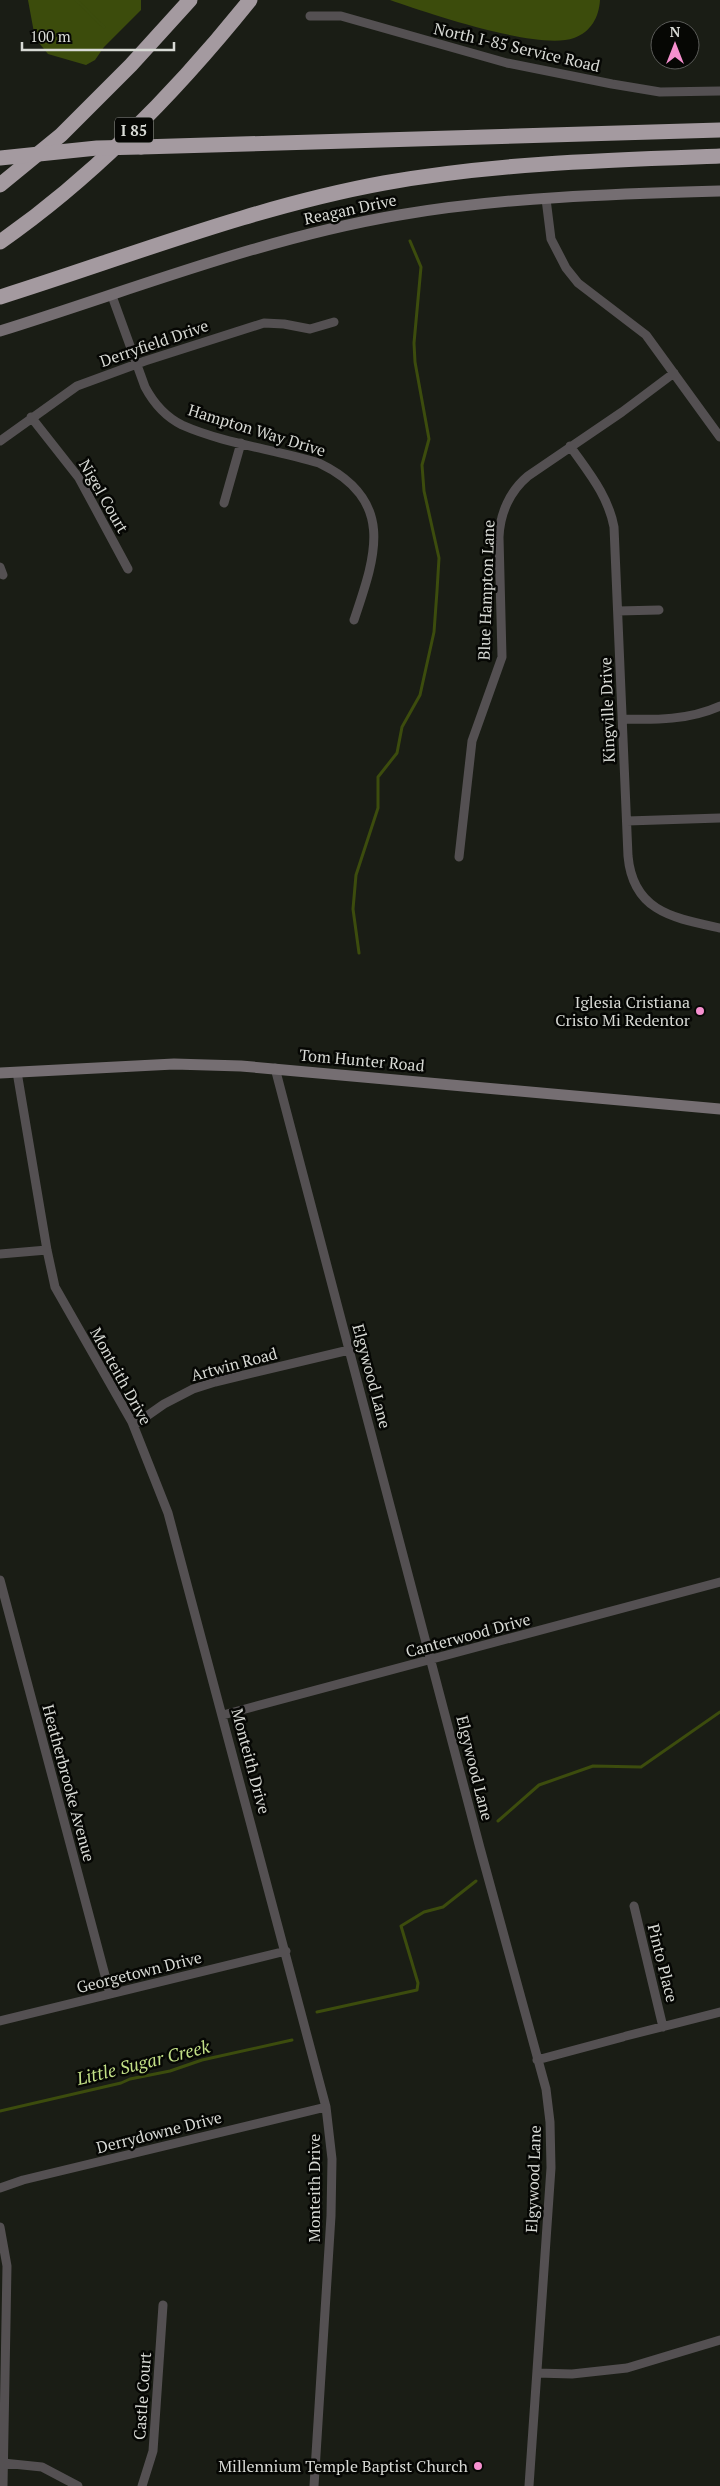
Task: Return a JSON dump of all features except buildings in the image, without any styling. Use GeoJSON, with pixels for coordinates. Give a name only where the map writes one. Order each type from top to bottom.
{"type":"FeatureCollection","features":[{"type":"Feature","properties":{"kind":"highway"},"geometry":{"type":"LineString","coordinates":[[0,185],[61,135],[131,65],[190,0]]}},
{"type":"Feature","properties":{"kind":"highway","name":"I 85"},"geometry":{"type":"LineString","coordinates":[[0,242],[43,210],[125,139],[181,81],[250,0]]}},
{"type":"Feature","properties":{"kind":"highway"},"geometry":{"type":"LineString","coordinates":[[0,158],[97,148],[720,130]]}},
{"type":"Feature","properties":{"kind":"highway"},"geometry":{"type":"LineString","coordinates":[[0,297],[260,213],[384,183],[520,165],[720,156]]}},
{"type":"Feature","properties":{"kind":"street","name":"North I-85 Service Road"},"geometry":{"type":"LineString","coordinates":[[310,16],[341,16],[507,63],[612,84],[660,92],[720,91]]}},
{"type":"Feature","properties":{"kind":"street","name":"Reagan Drive"},"geometry":{"type":"LineString","coordinates":[[0,331],[204,265],[356,223],[437,209],[546,199],[720,191]]}},
{"type":"Feature","properties":{"kind":"street"},"geometry":{"type":"LineString","coordinates":[[546,199],[550,239],[566,268],[578,283],[640,328],[720,437]]}},
{"type":"Feature","properties":{"kind":"street","name":"Hampton Way Drive"},"geometry":{"type":"LineString","coordinates":[[112,296],[137,366],[151,398],[170,417],[181,424],[319,463],[343,476],[362,496],[372,520],[374,545],[373,559],[354,620]]}},
{"type":"Feature","properties":{"kind":"street","name":"Derryfield Drive"},"geometry":{"type":"LineString","coordinates":[[0,441],[31,417],[77,386],[137,366],[145,361],[264,323],[284,324],[310,329],[334,322]]}},
{"type":"Feature","properties":{"kind":"street","name":"Blue Hampton Lane"},"geometry":{"type":"LineString","coordinates":[[459,857],[472,741],[502,657],[500,519],[519,483],[674,373]]}},
{"type":"Feature","properties":{"kind":"street","name":"Nigel Court"},"geometry":{"type":"LineString","coordinates":[[31,417],[79,478],[128,569]]}},
{"type":"Feature","properties":{"kind":"street"},"geometry":{"type":"LineString","coordinates":[[224,503],[242,442]]}},
{"type":"Feature","properties":{"kind":"street","name":"Kingville Drive"},"geometry":{"type":"LineString","coordinates":[[570,446],[603,493],[611,510],[614,527],[631,875],[648,902],[661,911],[680,919],[720,928]]}},
{"type":"Feature","properties":{"kind":"street"},"geometry":{"type":"LineString","coordinates":[[618,611],[659,610]]}},
{"type":"Feature","properties":{"kind":"street"},"geometry":{"type":"LineString","coordinates":[[622,719],[683,718],[720,706]]}},
{"type":"Feature","properties":{"kind":"street"},"geometry":{"type":"LineString","coordinates":[[627,821],[720,818]]}},
{"type":"Feature","properties":{"kind":"street","name":"Tom Hunter Road"},"geometry":{"type":"LineString","coordinates":[[0,1073],[174,1064],[275,1068],[720,1109]]}},
{"type":"Feature","properties":{"kind":"street","name":"Elgywood Lane"},"geometry":{"type":"LineString","coordinates":[[275,1068],[548,2106],[552,2153],[529,2486]]}},
{"type":"Feature","properties":{"kind":"street","name":"Monteith Drive"},"geometry":{"type":"LineString","coordinates":[[17,1072],[55,1287],[134,1425],[173,1527],[326,2107],[332,2159],[331,2216],[314,2486]]}},
{"type":"Feature","properties":{"kind":"street"},"geometry":{"type":"LineString","coordinates":[[0,1254],[47,1250]]}},
{"type":"Feature","properties":{"kind":"street","name":"Artwin Road"},"geometry":{"type":"LineString","coordinates":[[134,1425],[164,1404],[193,1389],[349,1350]]}},
{"type":"Feature","properties":{"kind":"street","name":"Heatherbrooke Avenue"},"geometry":{"type":"LineString","coordinates":[[0,1580],[110,1994]]}},
{"type":"Feature","properties":{"kind":"street","name":"Canterwood Drive"},"geometry":{"type":"LineString","coordinates":[[223,1715],[720,1582]]}},
{"type":"Feature","properties":{"kind":"street","name":"Pinto Place"},"geometry":{"type":"LineString","coordinates":[[634,1906],[663,2027]]}},
{"type":"Feature","properties":{"kind":"street","name":"Georgetown Drive"},"geometry":{"type":"LineString","coordinates":[[0,2021],[286,1951]]}},
{"type":"Feature","properties":{"kind":"street"},"geometry":{"type":"LineString","coordinates":[[537,2060],[720,2012]]}},
{"type":"Feature","properties":{"kind":"street","name":"Derrydowne Drive"},"geometry":{"type":"LineString","coordinates":[[0,2188],[23,2180],[326,2107]]}},
{"type":"Feature","properties":{"kind":"street"},"geometry":{"type":"LineString","coordinates":[[0,2227],[7,2266],[3,2486]]}},
{"type":"Feature","properties":{"kind":"street","name":"Castle Court"},"geometry":{"type":"LineString","coordinates":[[142,2486],[153,2451],[163,2305]]}},
{"type":"Feature","properties":{"kind":"street"},"geometry":{"type":"LineString","coordinates":[[537,2373],[572,2374],[627,2368],[720,2340]]}},
{"type":"Feature","properties":{"kind":"street"},"geometry":{"type":"LineString","coordinates":[[3,2463],[42,2467],[78,2486]]}},
{"type":"Feature","properties":{"kind":"green space"},"geometry":{"type":"Polygon","coordinates":[[[28,0],[141,0],[141,10],[104,47],[95,60],[86,65],[48,54],[35,38],[28,0]]]}},
{"type":"Feature","properties":{"kind":"green space"},"geometry":{"type":"Polygon","coordinates":[[[390,0],[600,0],[596,18],[585,32],[574,38],[557,41],[510,35],[483,29],[390,0]]]}},
{"type":"Feature","properties":{"kind":"waterway"},"geometry":{"type":"LineString","coordinates":[[76,0],[104,27]]}},
{"type":"Feature","properties":{"kind":"waterway"},"geometry":{"type":"LineString","coordinates":[[359,953],[353,909],[356,875],[378,808],[378,777],[397,753],[402,727],[420,695],[434,632],[437,591],[439,558],[424,491],[422,465],[429,439],[415,362],[414,343],[421,267],[410,241]]}},
{"type":"Feature","properties":{"kind":"waterway","name":"Little Sugar Creek"},"geometry":{"type":"LineString","coordinates":[[498,1821],[539,1785],[593,1766],[641,1767],[720,1712]]}},
{"type":"Feature","properties":{"kind":"waterway","name":"Little Sugar Creek"},"geometry":{"type":"LineString","coordinates":[[317,2012],[417,1990],[418,1983],[401,1926],[424,1912],[443,1907],[476,1881]]}},
{"type":"Feature","properties":{"kind":"waterway","name":"Little Sugar Creek"},"geometry":{"type":"LineString","coordinates":[[0,2111],[170,2071],[202,2060],[292,2040]]}},
{"type":"Feature","properties":{"kind":"place","name":"Iglesia Cristiana Cristo Mi Redentor"},"geometry":{"type":"Point","coordinates":[700,1011]}},
{"type":"Feature","properties":{"kind":"place","name":"Millennium Temple Baptist Church"},"geometry":{"type":"Point","coordinates":[478,2466]}}]}
